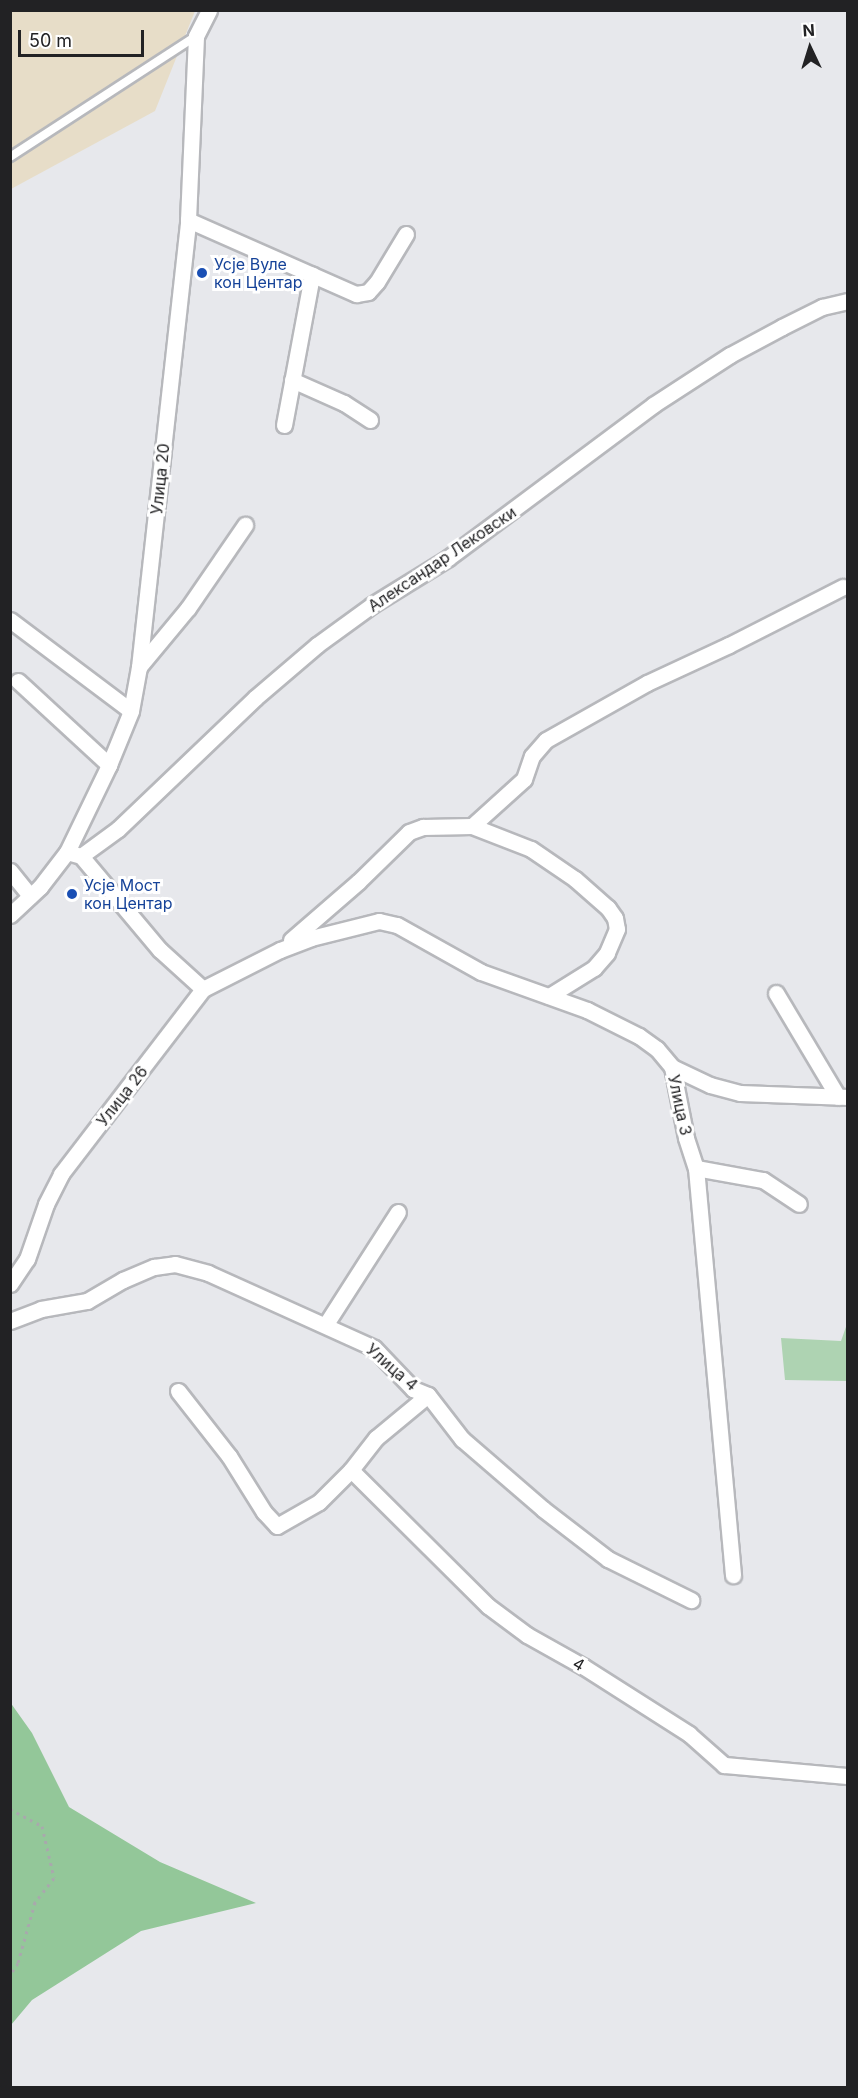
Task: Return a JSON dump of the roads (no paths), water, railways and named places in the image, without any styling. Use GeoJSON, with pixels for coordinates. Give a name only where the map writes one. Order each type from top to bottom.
{"type":"FeatureCollection","features":[{"type":"Feature","properties":{"kind":"street","name":"Улица 20"},"geometry":{"type":"LineString","coordinates":[[10,915],[74,854],[131,711],[139,667],[188,220],[196,36],[209,10]]}},
{"type":"Feature","properties":{"kind":"street"},"geometry":{"type":"LineString","coordinates":[[188,220],[356,294],[368,292],[406,234]]}},
{"type":"Feature","properties":{"kind":"street"},"geometry":{"type":"LineString","coordinates":[[284,425],[312,274]]}},
{"type":"Feature","properties":{"kind":"street","name":"Александар Лековски"},"geometry":{"type":"LineString","coordinates":[[74,854],[118,829],[255,698],[325,639],[448,558],[653,405],[711,367],[822,307],[848,301]]}},
{"type":"Feature","properties":{"kind":"street"},"geometry":{"type":"LineString","coordinates":[[292,380],[345,403],[370,420]]}},
{"type":"Feature","properties":{"kind":"street"},"geometry":{"type":"LineString","coordinates":[[139,667],[188,608],[245,525]]}},
{"type":"Feature","properties":{"kind":"street"},"geometry":{"type":"LineString","coordinates":[[472,826],[524,779],[532,756],[546,740],[647,683],[729,645],[843,586]]}},
{"type":"Feature","properties":{"kind":"street"},"geometry":{"type":"LineString","coordinates":[[10,620],[131,711]]}},
{"type":"Feature","properties":{"kind":"street"},"geometry":{"type":"LineString","coordinates":[[18,681],[109,765]]}},
{"type":"Feature","properties":{"kind":"street"},"geometry":{"type":"LineString","coordinates":[[280,950],[358,882],[409,832],[423,827],[472,826],[531,849],[575,879],[608,908],[615,918],[617,929],[607,953],[594,968],[549,996]]}},
{"type":"Feature","properties":{"kind":"street"},"geometry":{"type":"LineString","coordinates":[[74,854],[177,969],[203,989]]}},
{"type":"Feature","properties":{"kind":"street"},"geometry":{"type":"LineString","coordinates":[[10,871],[30,896]]}},
{"type":"Feature","properties":{"kind":"street","name":"Улица 3"},"geometry":{"type":"LineString","coordinates":[[280,950],[311,938],[379,921],[388,922],[481,972],[587,1010],[639,1036],[657,1049],[672,1067],[686,1138],[696,1168],[733,1575]]}},
{"type":"Feature","properties":{"kind":"street","name":"Улица 26"},"geometry":{"type":"LineString","coordinates":[[10,1284],[27,1259],[46,1204],[61,1174],[203,989],[280,950]]}},
{"type":"Feature","properties":{"kind":"street"},"geometry":{"type":"LineString","coordinates":[[776,993],[843,1097]]}},
{"type":"Feature","properties":{"kind":"street"},"geometry":{"type":"LineString","coordinates":[[672,1067],[710,1085],[740,1093],[843,1097]]}},
{"type":"Feature","properties":{"kind":"street"},"geometry":{"type":"LineString","coordinates":[[696,1168],[763,1180],[799,1204]]}},
{"type":"Feature","properties":{"kind":"street"},"geometry":{"type":"LineString","coordinates":[[326,1324],[398,1212]]}},
{"type":"Feature","properties":{"kind":"street","name":"Улица 4"},"geometry":{"type":"LineString","coordinates":[[10,1320],[40,1309],[87,1301],[123,1280],[154,1266],[175,1264],[208,1273],[288,1311],[326,1324],[374,1348],[413,1389],[428,1395],[462,1439],[543,1509],[608,1559],[692,1600]]}},
{"type":"Feature","properties":{"kind":"street"},"geometry":{"type":"LineString","coordinates":[[178,1391],[229,1456],[264,1512],[277,1526],[319,1502],[351,1470],[376,1438],[428,1395]]}},
{"type":"Feature","properties":{"kind":"street","name":"4"},"geometry":{"type":"LineString","coordinates":[[351,1470],[488,1606],[527,1635],[584,1667],[689,1734],[724,1765],[848,1776]]}},
{"type":"Feature","properties":{"kind":"lane"},"geometry":{"type":"LineString","coordinates":[[10,157],[196,36]]}},
{"type":"Feature","properties":{"kind":"place","name":"Усје Вуле кон Центар"},"geometry":{"type":"Point","coordinates":[202,273]}},
{"type":"Feature","properties":{"kind":"place","name":"Усје Мост кон Центар"},"geometry":{"type":"Point","coordinates":[72,894]}}]}
